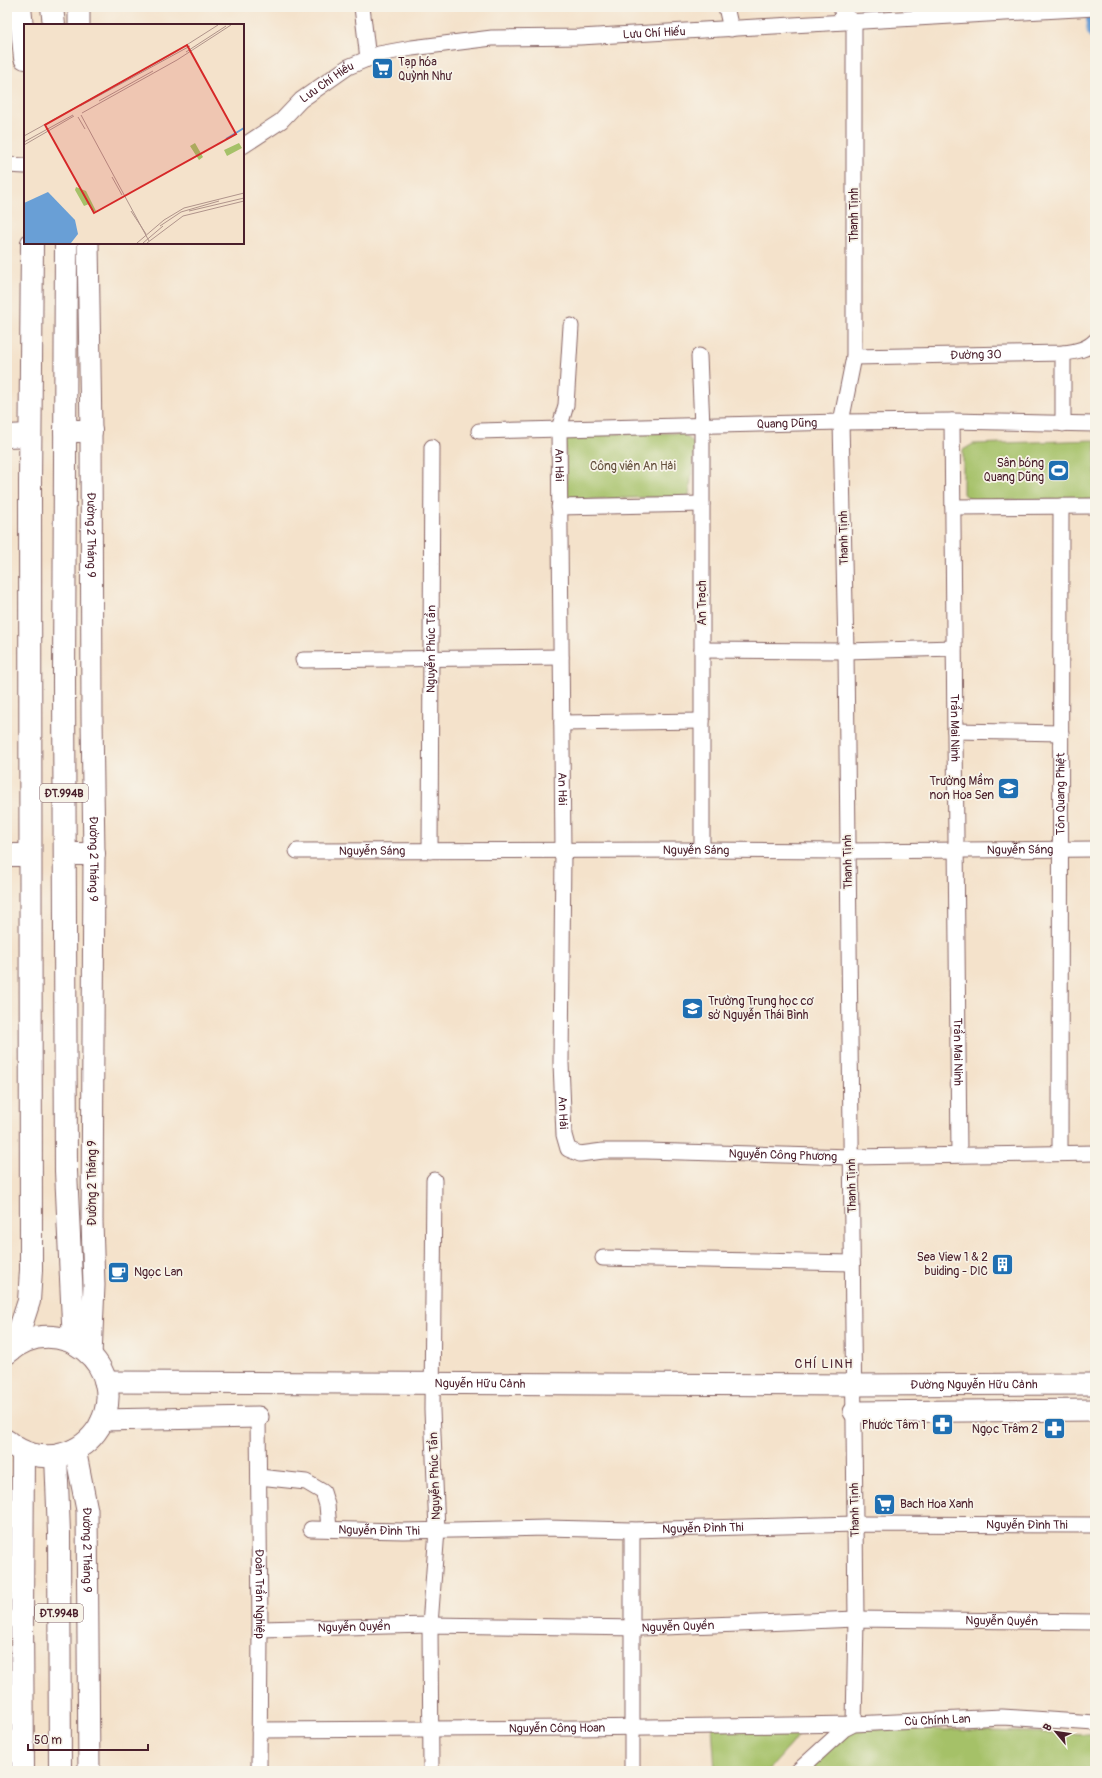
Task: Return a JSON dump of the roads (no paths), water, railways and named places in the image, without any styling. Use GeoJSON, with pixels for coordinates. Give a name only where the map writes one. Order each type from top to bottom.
{"type":"FeatureCollection","features":[{"type":"Feature","properties":{"kind":"main road"},"geometry":{"type":"LineString","coordinates":[[20,7],[24,48]]}},
{"type":"Feature","properties":{"kind":"main road"},"geometry":{"type":"LineString","coordinates":[[52,7],[54,24]]}},
{"type":"Feature","properties":{"kind":"main road"},"geometry":{"type":"LineString","coordinates":[[78,7],[79,24]]}},
{"type":"Feature","properties":{"kind":"main road","name":"ĐT.994B"},"geometry":{"type":"LineString","coordinates":[[10,1350],[29,1301],[31,1270],[30,435],[32,244]]}},
{"type":"Feature","properties":{"kind":"main road","name":"Đường 2 Tháng 9"},"geometry":{"type":"LineString","coordinates":[[66,244],[66,1171],[83,1349]]}},
{"type":"Feature","properties":{"kind":"main road","name":"Đường 2 Tháng 9"},"geometry":{"type":"LineString","coordinates":[[83,1349],[94,1285],[92,1221],[94,854],[92,718],[92,431],[88,244]]}},
{"type":"Feature","properties":{"kind":"main road"},"geometry":{"type":"LineString","coordinates":[[65,431],[92,431]]}},
{"type":"Feature","properties":{"kind":"main road"},"geometry":{"type":"LineString","coordinates":[[7,436],[30,435]]}},
{"type":"Feature","properties":{"kind":"main road"},"geometry":{"type":"LineString","coordinates":[[65,854],[94,854]]}},
{"type":"Feature","properties":{"kind":"main road"},"geometry":{"type":"LineString","coordinates":[[7,855],[30,855]]}},
{"type":"Feature","properties":{"kind":"main road","name":"ĐT.994B"},"geometry":{"type":"LineString","coordinates":[[10,1350],[26,1341],[40,1337],[60,1338],[83,1349],[100,1369],[106,1382],[107,1401],[102,1420],[92,1436],[65,1453],[39,1456],[15,1446],[22,1617],[23,1771]]}},
{"type":"Feature","properties":{"kind":"main road","name":"Nguyễn Hữu Cảnh"},"geometry":{"type":"LineString","coordinates":[[106,1382],[854,1385]]}},
{"type":"Feature","properties":{"kind":"main road","name":"Đường Nguyễn Hữu Cảnh"},"geometry":{"type":"LineString","coordinates":[[854,1385],[1095,1384]]}},
{"type":"Feature","properties":{"kind":"main road"},"geometry":{"type":"LineString","coordinates":[[854,1412],[1095,1410]]}},
{"type":"Feature","properties":{"kind":"main road"},"geometry":{"type":"LineString","coordinates":[[102,1420],[258,1417]]}},
{"type":"Feature","properties":{"kind":"main road","name":"ĐT.994B"},"geometry":{"type":"LineString","coordinates":[[60,1771],[59,1533],[65,1453]]}},
{"type":"Feature","properties":{"kind":"main road","name":"Đường 2 Tháng 9"},"geometry":{"type":"LineString","coordinates":[[65,1453],[87,1510],[88,1771]]}},
{"type":"Feature","properties":{"kind":"street"},"geometry":{"type":"LineString","coordinates":[[362,7],[368,58]]}},
{"type":"Feature","properties":{"kind":"street"},"geometry":{"type":"LineString","coordinates":[[726,7],[730,29]]}},
{"type":"Feature","properties":{"kind":"street"},"geometry":{"type":"LineString","coordinates":[[842,7],[842,12],[854,23]]}},
{"type":"Feature","properties":{"kind":"street","name":"Lưu Chí Hiếu"},"geometry":{"type":"LineString","coordinates":[[244,145],[281,121],[301,100],[348,67],[379,54],[412,48],[492,38],[580,37],[854,23],[1095,8]]}},
{"type":"Feature","properties":{"kind":"street","name":"Thanh Tịnh"},"geometry":{"type":"LineString","coordinates":[[854,23],[854,357],[841,422],[846,651],[854,1385],[856,1619],[854,1724]]}},
{"type":"Feature","properties":{"kind":"street"},"geometry":{"type":"LineString","coordinates":[[7,165],[24,166]]}},
{"type":"Feature","properties":{"kind":"street","name":"An Hải"},"geometry":{"type":"LineString","coordinates":[[568,1149],[564,1135],[561,1062],[563,850],[559,429],[566,406],[571,326]]}},
{"type":"Feature","properties":{"kind":"street","name":"Đường 30"},"geometry":{"type":"LineString","coordinates":[[854,357],[1063,353],[1077,351],[1092,345],[1095,341]]}},
{"type":"Feature","properties":{"kind":"street"},"geometry":{"type":"LineString","coordinates":[[1063,353],[1063,424]]}},
{"type":"Feature","properties":{"kind":"street","name":"An Trạch"},"geometry":{"type":"LineString","coordinates":[[699,356],[702,426],[702,850]]}},
{"type":"Feature","properties":{"kind":"street","name":"Quang Dũng"},"geometry":{"type":"LineString","coordinates":[[479,431],[841,422],[952,421],[1095,424]]}},
{"type":"Feature","properties":{"kind":"street","name":"Trần Mai Ninh"},"geometry":{"type":"LineString","coordinates":[[952,421],[959,1154]]}},
{"type":"Feature","properties":{"kind":"street","name":"Nguyễn Phúc Tần"},"geometry":{"type":"LineString","coordinates":[[430,851],[432,447]]}},
{"type":"Feature","properties":{"kind":"street"},"geometry":{"type":"LineString","coordinates":[[559,507],[702,504]]}},
{"type":"Feature","properties":{"kind":"street","name":"Tôn Quang Phiệt"},"geometry":{"type":"LineString","coordinates":[[1060,1153],[1061,506]]}},
{"type":"Feature","properties":{"kind":"street"},"geometry":{"type":"LineString","coordinates":[[954,507],[1095,506]]}},
{"type":"Feature","properties":{"kind":"street"},"geometry":{"type":"LineString","coordinates":[[702,650],[846,651],[954,648]]}},
{"type":"Feature","properties":{"kind":"street"},"geometry":{"type":"LineString","coordinates":[[303,660],[561,657]]}},
{"type":"Feature","properties":{"kind":"street"},"geometry":{"type":"LineString","coordinates":[[562,723],[702,722]]}},
{"type":"Feature","properties":{"kind":"street"},"geometry":{"type":"LineString","coordinates":[[955,731],[1061,733]]}},
{"type":"Feature","properties":{"kind":"street","name":"Nguyễn Sáng"},"geometry":{"type":"LineString","coordinates":[[297,852],[1095,849]]}},
{"type":"Feature","properties":{"kind":"street","name":"Nguyễn Công Phương"},"geometry":{"type":"LineString","coordinates":[[568,1149],[580,1154],[603,1150],[851,1156],[1095,1153]]}},
{"type":"Feature","properties":{"kind":"street","name":"Nguyễn Phúc Tần"},"geometry":{"type":"LineString","coordinates":[[431,1771],[430,1625],[437,1530],[432,1410],[434,1383],[434,1180]]}},
{"type":"Feature","properties":{"kind":"street"},"geometry":{"type":"LineString","coordinates":[[603,1258],[852,1263]]}},
{"type":"Feature","properties":{"kind":"street","name":"Đoàn Trần Nghiệp"},"geometry":{"type":"LineString","coordinates":[[258,1417],[260,1629],[259,1771]]}},
{"type":"Feature","properties":{"kind":"street"},"geometry":{"type":"LineString","coordinates":[[259,1477],[306,1482],[323,1492],[327,1505],[329,1530]]}},
{"type":"Feature","properties":{"kind":"street","name":"Nguyễn Đình Thi"},"geometry":{"type":"LineString","coordinates":[[311,1529],[437,1530],[546,1528],[632,1530],[855,1524],[1095,1525]]}},
{"type":"Feature","properties":{"kind":"street"},"geometry":{"type":"LineString","coordinates":[[632,1530],[632,1771]]}},
{"type":"Feature","properties":{"kind":"street","name":"Nguyễn Quyền"},"geometry":{"type":"LineString","coordinates":[[260,1629],[430,1625],[633,1628],[856,1619],[1095,1622]]}},
{"type":"Feature","properties":{"kind":"street","name":"Cù Chính Lan"},"geometry":{"type":"LineString","coordinates":[[854,1724],[1002,1717],[1095,1723]]}},
{"type":"Feature","properties":{"kind":"street"},"geometry":{"type":"LineString","coordinates":[[798,1771],[844,1729],[854,1724]]}},
{"type":"Feature","properties":{"kind":"street","name":"Nguyễn Công Hoan"},"geometry":{"type":"LineString","coordinates":[[259,1730],[854,1724]]}},
{"type":"Feature","properties":{"kind":"waterway"},"geometry":{"type":"LineString","coordinates":[[1094,7],[1095,31]]}},
{"type":"Feature","properties":{"kind":"place","name":"Tạp hóa Quỳnh Như"},"geometry":{"type":"Point","coordinates":[382,69]}},
{"type":"Feature","properties":{"kind":"place","name":"Sân bóng Quang Dũng"},"geometry":{"type":"Point","coordinates":[1059,470]}},
{"type":"Feature","properties":{"kind":"place","name":"Trường Mầm non Hoa Sen"},"geometry":{"type":"Point","coordinates":[1009,788]}},
{"type":"Feature","properties":{"kind":"place","name":"Trường Trung học cơ sở Nguyễn Thái Bình"},"geometry":{"type":"Point","coordinates":[693,1008]}},
{"type":"Feature","properties":{"kind":"place","name":"Sea View 1 & 2 buiding - DIC"},"geometry":{"type":"Point","coordinates":[1003,1264]}},
{"type":"Feature","properties":{"kind":"place","name":"Ngọc Lan"},"geometry":{"type":"Point","coordinates":[118,1272]}},
{"type":"Feature","properties":{"kind":"place","name":"Phước Tâm 1"},"geometry":{"type":"Point","coordinates":[942,1425]}},
{"type":"Feature","properties":{"kind":"place","name":"Ngọc Trâm 2"},"geometry":{"type":"Point","coordinates":[1054,1429]}},
{"type":"Feature","properties":{"kind":"place","name":"Bach Hoa Xanh"},"geometry":{"type":"Point","coordinates":[884,1504]}},
{"type":"Feature","properties":{"kind":"district","name":"CHÍ LINH"},"geometry":{"type":"Point","coordinates":[824,1364]}},
{"type":"Feature","properties":{"kind":"park label","name":"Công viên An Hải"},"geometry":{"type":"Point","coordinates":[633,466]}}]}
